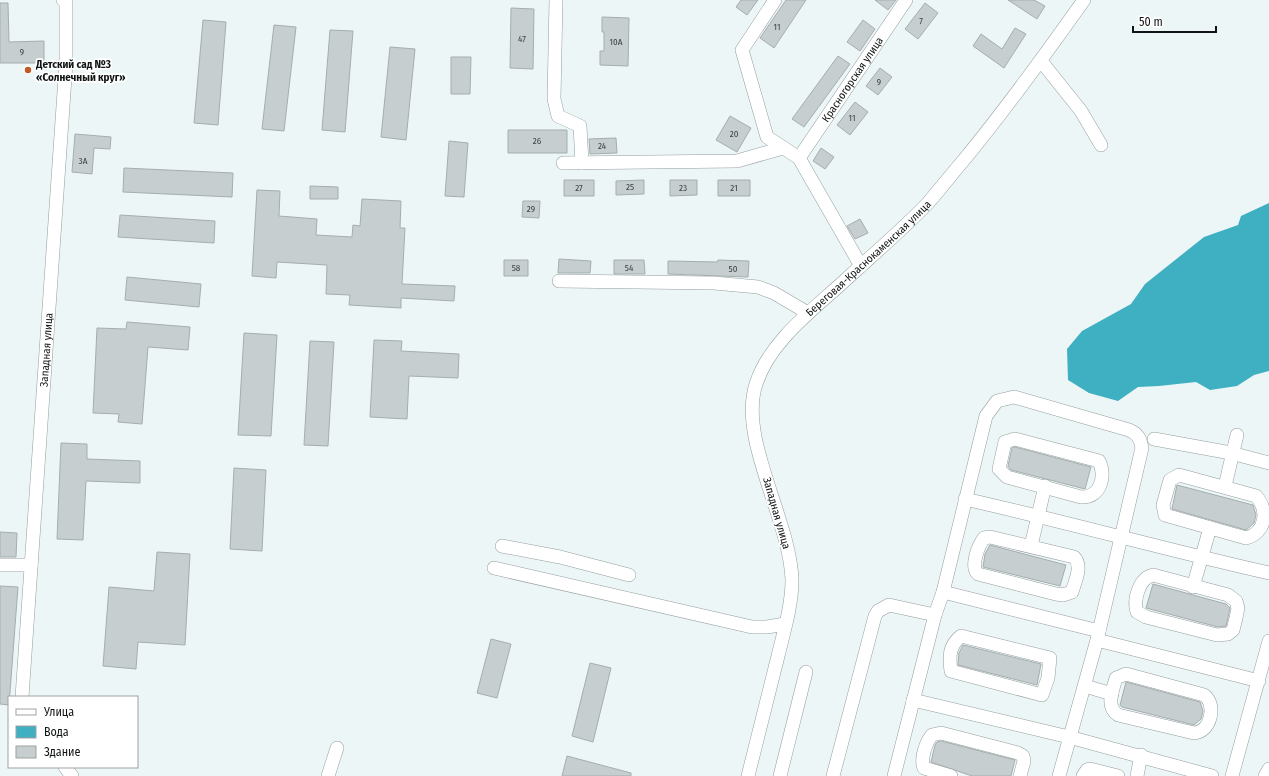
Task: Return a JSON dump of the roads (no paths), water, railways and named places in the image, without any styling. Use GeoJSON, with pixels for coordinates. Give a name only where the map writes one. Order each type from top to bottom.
{"type":"FeatureCollection","features":[{"type":"Feature","properties":{"kind":"street"},"geometry":{"type":"LineString","coordinates":[[556,0],[554,98],[558,116],[580,126],[582,163]]}},
{"type":"Feature","properties":{"kind":"street"},"geometry":{"type":"LineString","coordinates":[[775,0],[742,50],[767,137],[799,158],[861,266]]}},
{"type":"Feature","properties":{"kind":"street","name":"Красногорская улица"},"geometry":{"type":"LineString","coordinates":[[799,158],[906,0]]}},
{"type":"Feature","properties":{"kind":"street","name":"Береговая-Краснокаменская улица"},"geometry":{"type":"LineString","coordinates":[[559,281],[714,283],[758,287],[774,293],[808,313],[895,236],[929,201],[987,131],[1041,61],[1084,0]]}},
{"type":"Feature","properties":{"kind":"street","name":"Западная улица"},"geometry":{"type":"LineString","coordinates":[[22,696],[66,63],[64,1]]}},
{"type":"Feature","properties":{"kind":"street"},"geometry":{"type":"LineString","coordinates":[[1041,61],[1081,111],[1101,146]]}},
{"type":"Feature","properties":{"kind":"street"},"geometry":{"type":"LineString","coordinates":[[563,163],[736,161],[784,148]]}},
{"type":"Feature","properties":{"kind":"street","name":"Западная улица"},"geometry":{"type":"LineString","coordinates":[[748,776],[785,624],[792,580],[787,545],[756,440],[752,404],[755,385],[762,369],[774,351],[808,313]]}},
{"type":"Feature","properties":{"kind":"street"},"geometry":{"type":"LineString","coordinates":[[894,776],[935,615],[943,592],[986,416],[997,401],[1014,397],[1136,433],[1140,439],[1142,448],[1098,635],[1059,776]]}},
{"type":"Feature","properties":{"kind":"street"},"geometry":{"type":"LineString","coordinates":[[1225,486],[1231,453],[1237,435]]}},
{"type":"Feature","properties":{"kind":"street"},"geometry":{"type":"LineString","coordinates":[[1015,438],[1099,461],[1102,467],[1103,475],[1098,491],[1094,495],[1081,497],[1045,486],[1007,477],[1002,474],[999,465],[1006,442],[1015,438]]}},
{"type":"Feature","properties":{"kind":"street"},"geometry":{"type":"LineString","coordinates":[[1154,439],[1231,453],[1269,463]]}},
{"type":"Feature","properties":{"kind":"street"},"geometry":{"type":"LineString","coordinates":[[1178,475],[1225,486],[1256,496],[1262,503],[1265,513],[1260,532],[1254,536],[1246,538],[1210,528],[1165,515],[1163,505],[1170,480],[1178,475]]}},
{"type":"Feature","properties":{"kind":"street"},"geometry":{"type":"LineString","coordinates":[[1031,546],[1045,486]]}},
{"type":"Feature","properties":{"kind":"street"},"geometry":{"type":"LineString","coordinates":[[965,499],[1038,515],[1201,558],[1269,573]]}},
{"type":"Feature","properties":{"kind":"street"},"geometry":{"type":"LineString","coordinates":[[1193,587],[1210,528]]}},
{"type":"Feature","properties":{"kind":"street"},"geometry":{"type":"LineString","coordinates":[[990,537],[1031,546],[1074,557],[1078,561],[1078,568],[1072,592],[1066,594],[1056,594],[982,576],[976,572],[974,565],[984,538],[990,537]]}},
{"type":"Feature","properties":{"kind":"street"},"geometry":{"type":"LineString","coordinates":[[502,546],[560,557],[629,575]]}},
{"type":"Feature","properties":{"kind":"street"},"geometry":{"type":"LineString","coordinates":[[0,565],[31,565]]}},
{"type":"Feature","properties":{"kind":"street"},"geometry":{"type":"LineString","coordinates":[[494,568],[752,627],[767,627],[785,624]]}},
{"type":"Feature","properties":{"kind":"street"},"geometry":{"type":"LineString","coordinates":[[1153,576],[1193,587],[1228,595],[1236,601],[1238,608],[1236,618],[1232,630],[1228,634],[1217,635],[1146,617],[1137,612],[1135,605],[1138,594],[1142,581],[1147,577],[1153,576]]}},
{"type":"Feature","properties":{"kind":"street"},"geometry":{"type":"LineString","coordinates":[[943,592],[1259,681]]}},
{"type":"Feature","properties":{"kind":"street"},"geometry":{"type":"LineString","coordinates":[[833,776],[875,616],[889,605],[935,615]]}},
{"type":"Feature","properties":{"kind":"street"},"geometry":{"type":"LineString","coordinates":[[961,636],[1050,658],[1048,678],[1042,695],[951,671],[949,655],[954,642],[961,636]]}},
{"type":"Feature","properties":{"kind":"street"},"geometry":{"type":"LineString","coordinates":[[1233,776],[1269,641]]}},
{"type":"Feature","properties":{"kind":"street"},"geometry":{"type":"LineString","coordinates":[[927,649],[949,655]]}},
{"type":"Feature","properties":{"kind":"street"},"geometry":{"type":"LineString","coordinates":[[780,776],[806,672]]}},
{"type":"Feature","properties":{"kind":"street"},"geometry":{"type":"LineString","coordinates":[[1126,674],[1204,695],[1210,699],[1212,705],[1207,728],[1203,731],[1194,733],[1118,715],[1113,712],[1110,705],[1112,694],[1116,678],[1126,674]]}},
{"type":"Feature","properties":{"kind":"street"},"geometry":{"type":"LineString","coordinates":[[1085,686],[1112,694]]}},
{"type":"Feature","properties":{"kind":"street"},"geometry":{"type":"LineString","coordinates":[[913,700],[1069,737],[1212,776]]}},
{"type":"Feature","properties":{"kind":"street"},"geometry":{"type":"LineString","coordinates":[[951,776],[924,768],[923,762],[928,741],[932,735],[942,733],[1023,756],[1024,761],[1020,776]]}},
{"type":"Feature","properties":{"kind":"street"},"geometry":{"type":"LineString","coordinates":[[328,776],[337,748]]}},
{"type":"Feature","properties":{"kind":"street"},"geometry":{"type":"LineString","coordinates":[[1137,776],[1141,756]]}},
{"type":"Feature","properties":{"kind":"street"},"geometry":{"type":"LineString","coordinates":[[66,768],[72,776]]}},
{"type":"Feature","properties":{"kind":"street"},"geometry":{"type":"LineString","coordinates":[[1083,776],[1087,770],[1090,769],[1118,776]]}},
{"type":"Feature","properties":{"kind":"street"},"geometry":{"type":"LineString","coordinates":[[1265,776],[1269,769]]}},
{"type":"Feature","properties":{"kind":"water"},"geometry":{"type":"Polygon","coordinates":[[[1269,203],[1269,371],[1254,375],[1237,386],[1210,390],[1196,382],[1138,387],[1118,401],[1089,393],[1068,380],[1067,349],[1082,331],[1131,304],[1145,284],[1204,237],[1238,225],[1241,216],[1269,203]]]}},
{"type":"Feature","properties":{"kind":"place","name":"Детский сад №3 «Солнечный круг»"},"geometry":{"type":"Point","coordinates":[28,70]}}]}
